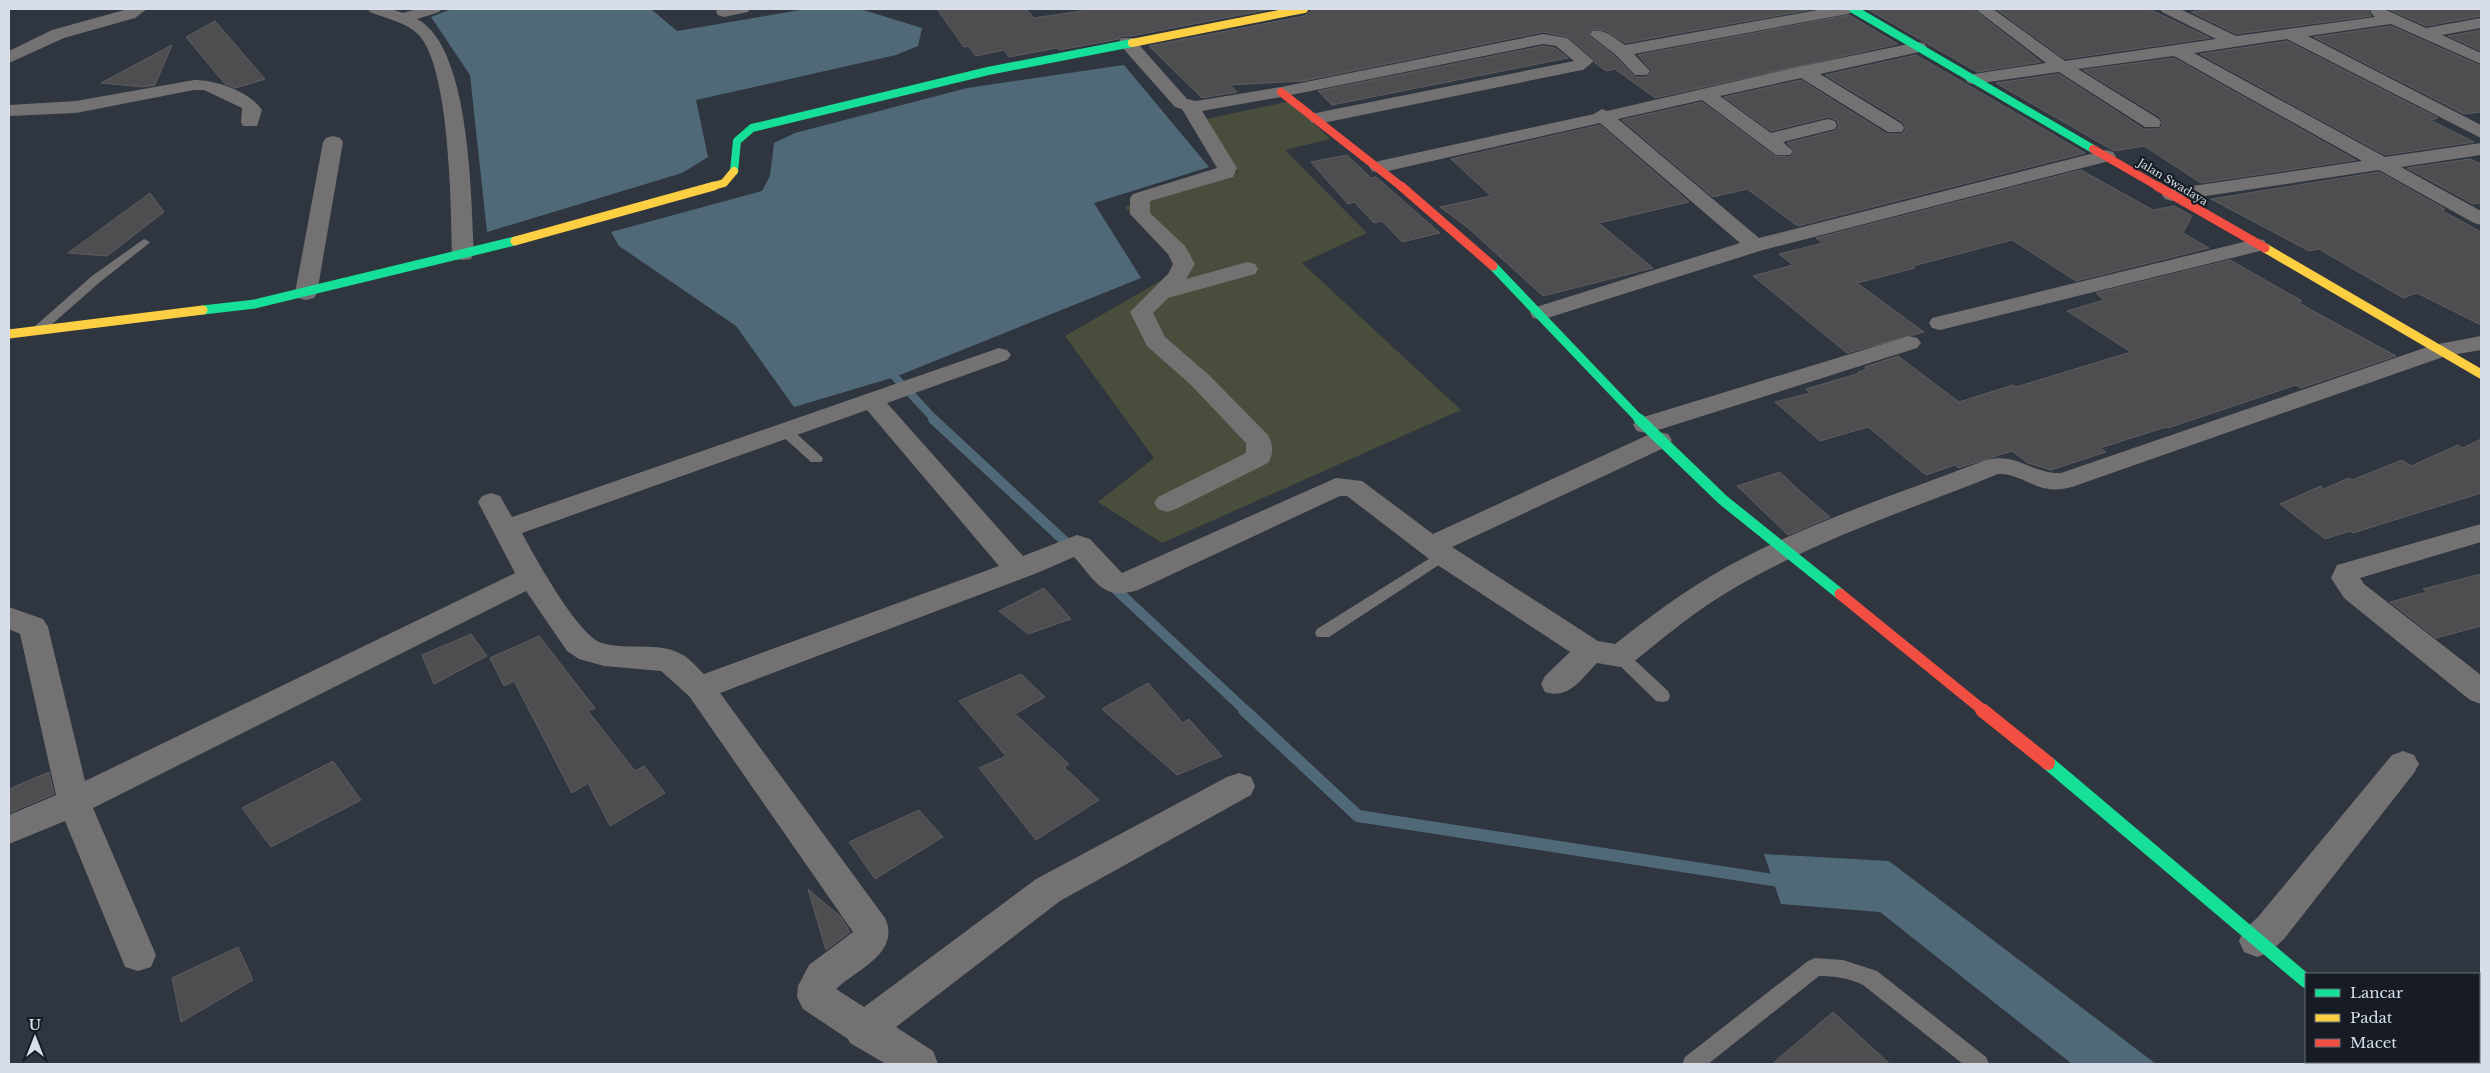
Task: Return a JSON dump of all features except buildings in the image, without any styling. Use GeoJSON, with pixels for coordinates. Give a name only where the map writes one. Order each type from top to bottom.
{"type":"FeatureCollection","features":[{"type":"Feature","properties":{"kind":"street"},"geometry":{"type":"LineString","coordinates":[[9,58],[58,34],[129,15],[139,9]]}},
{"type":"Feature","properties":{"kind":"street"},"geometry":{"type":"LineString","coordinates":[[376,9],[400,19],[427,34],[445,72],[458,160],[463,254]]}},
{"type":"Feature","properties":{"kind":"street"},"geometry":{"type":"LineString","coordinates":[[400,19],[434,9]]}},
{"type":"Feature","properties":{"kind":"street"},"geometry":{"type":"LineString","coordinates":[[724,12],[742,9]]}},
{"type":"Feature","properties":{"kind":"street"},"geometry":{"type":"LineString","coordinates":[[9,334],[229,309],[306,293],[463,254],[611,216],[724,183],[734,173],[734,150],[740,134],[752,128],[988,71],[1127,42],[1304,9]]}},
{"type":"Feature","properties":{"kind":"street"},"geometry":{"type":"LineString","coordinates":[[1622,51],[1848,9]]}},
{"type":"Feature","properties":{"kind":"street","name":"Jalan Swadaya"},"geometry":{"type":"LineString","coordinates":[[1854,9],[2256,245],[2481,374]]}},
{"type":"Feature","properties":{"kind":"street"},"geometry":{"type":"LineString","coordinates":[[1983,9],[2060,67],[2152,123]]}},
{"type":"Feature","properties":{"kind":"street"},"geometry":{"type":"LineString","coordinates":[[2168,9],[2234,42]]}},
{"type":"Feature","properties":{"kind":"street"},"geometry":{"type":"LineString","coordinates":[[2370,9],[2481,59]]}},
{"type":"Feature","properties":{"kind":"street"},"geometry":{"type":"LineString","coordinates":[[1974,79],[2394,19]]}},
{"type":"Feature","properties":{"kind":"street"},"geometry":{"type":"LineString","coordinates":[[2424,33],[2481,23]]}},
{"type":"Feature","properties":{"kind":"street"},"geometry":{"type":"LineString","coordinates":[[2290,34],[2481,132]]}},
{"type":"Feature","properties":{"kind":"street"},"geometry":{"type":"LineString","coordinates":[[1598,35],[1622,51],[1641,71]]}},
{"type":"Feature","properties":{"kind":"street"},"geometry":{"type":"LineString","coordinates":[[1127,42],[1181,102],[1189,106],[1282,92],[1543,39],[1561,42],[1585,62],[1578,66],[1318,118]]}},
{"type":"Feature","properties":{"kind":"street"},"geometry":{"type":"LineString","coordinates":[[1379,167],[1602,115],[1918,46]]}},
{"type":"Feature","properties":{"kind":"street"},"geometry":{"type":"LineString","coordinates":[[2177,50],[2386,164],[2481,219]]}},
{"type":"Feature","properties":{"kind":"street"},"geometry":{"type":"LineString","coordinates":[[1802,71],[1895,128]]}},
{"type":"Feature","properties":{"kind":"street"},"geometry":{"type":"LineString","coordinates":[[9,111],[76,107],[194,84],[207,86],[249,104],[253,110],[250,122]]}},
{"type":"Feature","properties":{"kind":"street"},"geometry":{"type":"LineString","coordinates":[[1282,92],[1379,167],[1493,266],[1541,313],[1652,433],[1783,551],[2004,726],[2305,980]]}},
{"type":"Feature","properties":{"kind":"street"},"geometry":{"type":"LineString","coordinates":[[1704,93],[1775,145],[1828,125]]}},
{"type":"Feature","properties":{"kind":"street"},"geometry":{"type":"LineString","coordinates":[[1162,293],[1179,277],[1184,264],[1177,251],[1140,214],[1140,198],[1226,173],[1227,168],[1189,106]]}},
{"type":"Feature","properties":{"kind":"street"},"geometry":{"type":"LineString","coordinates":[[1602,115],[1755,245]]}},
{"type":"Feature","properties":{"kind":"street"},"geometry":{"type":"LineString","coordinates":[[306,293],[333,142]]}},
{"type":"Feature","properties":{"kind":"street"},"geometry":{"type":"LineString","coordinates":[[2172,196],[2481,149]]}},
{"type":"Feature","properties":{"kind":"street"},"geometry":{"type":"LineString","coordinates":[[1541,313],[1755,245],[2106,156]]}},
{"type":"Feature","properties":{"kind":"street"},"geometry":{"type":"LineString","coordinates":[[1940,323],[2256,245]]}},
{"type":"Feature","properties":{"kind":"street"},"geometry":{"type":"LineString","coordinates":[[1167,503],[1259,457],[1260,448],[1258,441],[1200,380],[1154,341],[1141,312],[1152,298],[1162,293],[1247,270]]}},
{"type":"Feature","properties":{"kind":"street"},"geometry":{"type":"LineString","coordinates":[[1437,551],[1652,433],[1908,343]]}},
{"type":"Feature","properties":{"kind":"street"},"geometry":{"type":"LineString","coordinates":[[700,688],[1022,568],[1074,545],[1080,546],[1115,584],[1124,585],[1336,487],[1347,486],[1353,487],[1437,551],[1591,652],[1620,656],[1698,598],[1734,575],[1783,551],[1995,466],[2008,465],[2043,482],[2062,481],[2441,350],[2481,343]]}},
{"type":"Feature","properties":{"kind":"street"},"geometry":{"type":"LineString","coordinates":[[920,1064],[863,1030],[816,996],[815,990],[820,979],[870,940],[872,929],[700,688],[671,662],[656,658],[604,655],[590,651],[578,643],[531,577],[499,515],[784,430],[999,355]]}},
{"type":"Feature","properties":{"kind":"street"},"geometry":{"type":"LineString","coordinates":[[876,397],[1022,568]]}},
{"type":"Feature","properties":{"kind":"street"},"geometry":{"type":"LineString","coordinates":[[2481,533],[2347,572],[2345,578],[2354,591],[2481,692]]}},
{"type":"Feature","properties":{"kind":"street"},"geometry":{"type":"LineString","coordinates":[[9,830],[74,802],[531,577]]}},
{"type":"Feature","properties":{"kind":"street"},"geometry":{"type":"LineString","coordinates":[[9,618],[33,628],[74,802],[138,955]]}},
{"type":"Feature","properties":{"kind":"street"},"geometry":{"type":"LineString","coordinates":[[1556,684],[1591,652]]}},
{"type":"Feature","properties":{"kind":"street"},"geometry":{"type":"LineString","coordinates":[[2257,941],[2271,928],[2403,764]]}},
{"type":"Feature","properties":{"kind":"street"},"geometry":{"type":"LineString","coordinates":[[863,1030],[1048,890],[1238,786]]}},
{"type":"Feature","properties":{"kind":"lane"},"geometry":{"type":"LineString","coordinates":[[38,330],[96,279],[144,242]]}},
{"type":"Feature","properties":{"kind":"lane"},"geometry":{"type":"LineString","coordinates":[[784,430],[816,459]]}},
{"type":"Feature","properties":{"kind":"lane"},"geometry":{"type":"LineString","coordinates":[[1323,633],[1437,551]]}},
{"type":"Feature","properties":{"kind":"lane"},"geometry":{"type":"LineString","coordinates":[[1620,656],[1662,696]]}},
{"type":"Feature","properties":{"kind":"lane"},"geometry":{"type":"LineString","coordinates":[[1692,1064],[1815,967],[1832,966],[1850,969],[1870,978],[1979,1064]]}},
{"type":"Feature","properties":{"kind":"green space"},"geometry":{"type":"Polygon","coordinates":[[[1291,101],[1330,139],[1285,150],[1367,233],[1302,263],[1461,410],[1162,543],[1098,502],[1154,458],[1065,336],[1181,269],[1125,207],[1238,172],[1202,120],[1291,101]]]}},
{"type":"Feature","properties":{"kind":"water"},"geometry":{"type":"Polygon","coordinates":[[[451,9],[651,9],[677,31],[806,9],[860,9],[922,28],[918,46],[896,55],[696,100],[708,157],[682,173],[487,232],[470,75],[431,17],[451,9]]]}},
{"type":"Feature","properties":{"kind":"water"},"geometry":{"type":"Polygon","coordinates":[[[1124,65],[1209,167],[1094,203],[1141,278],[895,377],[794,407],[736,326],[619,246],[611,232],[762,191],[770,176],[774,143],[795,133],[967,88],[1124,65]]]}},
{"type":"Feature","properties":{"kind":"water"},"geometry":{"type":"Polygon","coordinates":[[[1764,854],[1889,861],[2156,1064],[2072,1064],[1880,912],[1781,904],[1764,854]]]}},
{"type":"Feature","properties":{"kind":"waterway"},"geometry":{"type":"LineString","coordinates":[[895,377],[935,420]]}},
{"type":"Feature","properties":{"kind":"waterway"},"geometry":{"type":"LineString","coordinates":[[933,419],[1072,548]]}},
{"type":"Feature","properties":{"kind":"waterway"},"geometry":{"type":"LineString","coordinates":[[1110,584],[1246,711]]}},
{"type":"Feature","properties":{"kind":"waterway"},"geometry":{"type":"LineString","coordinates":[[1244,710],[1358,816],[1786,882]]}},
{"type":"Feature","properties":{"kind":"traffic: fast"},"geometry":{"type":"LineString","coordinates":[[1853,9],[2093,149]]}},
{"type":"Feature","properties":{"kind":"traffic: fast"},"geometry":{"type":"LineString","coordinates":[[734,171],[737,141],[752,128],[988,71],[1132,43]]}},
{"type":"Feature","properties":{"kind":"traffic: fast"},"geometry":{"type":"LineString","coordinates":[[203,310],[255,304],[515,241]]}},
{"type":"Feature","properties":{"kind":"traffic: fast"},"geometry":{"type":"LineString","coordinates":[[1493,266],[1679,460],[1746,519],[1840,594]]}},
{"type":"Feature","properties":{"kind":"traffic: fast"},"geometry":{"type":"LineString","coordinates":[[2048,763],[2305,980]]}},
{"type":"Feature","properties":{"kind":"traffic: slow"},"geometry":{"type":"LineString","coordinates":[[1132,43],[1304,9]]}},
{"type":"Feature","properties":{"kind":"traffic: slow"},"geometry":{"type":"LineString","coordinates":[[515,241],[611,216],[724,183],[734,171]]}},
{"type":"Feature","properties":{"kind":"traffic: slow"},"geometry":{"type":"LineString","coordinates":[[2265,248],[2481,374]]}},
{"type":"Feature","properties":{"kind":"traffic: slow"},"geometry":{"type":"LineString","coordinates":[[9,334],[203,310]]}},
{"type":"Feature","properties":{"kind":"traffic: jam"},"geometry":{"type":"LineString","coordinates":[[1281,92],[1379,167],[1493,266]]}},
{"type":"Feature","properties":{"kind":"traffic: jam"},"geometry":{"type":"LineString","coordinates":[[2093,149],[2265,248]]}},
{"type":"Feature","properties":{"kind":"traffic: jam"},"geometry":{"type":"LineString","coordinates":[[1840,594],[2048,763]]}}]}
